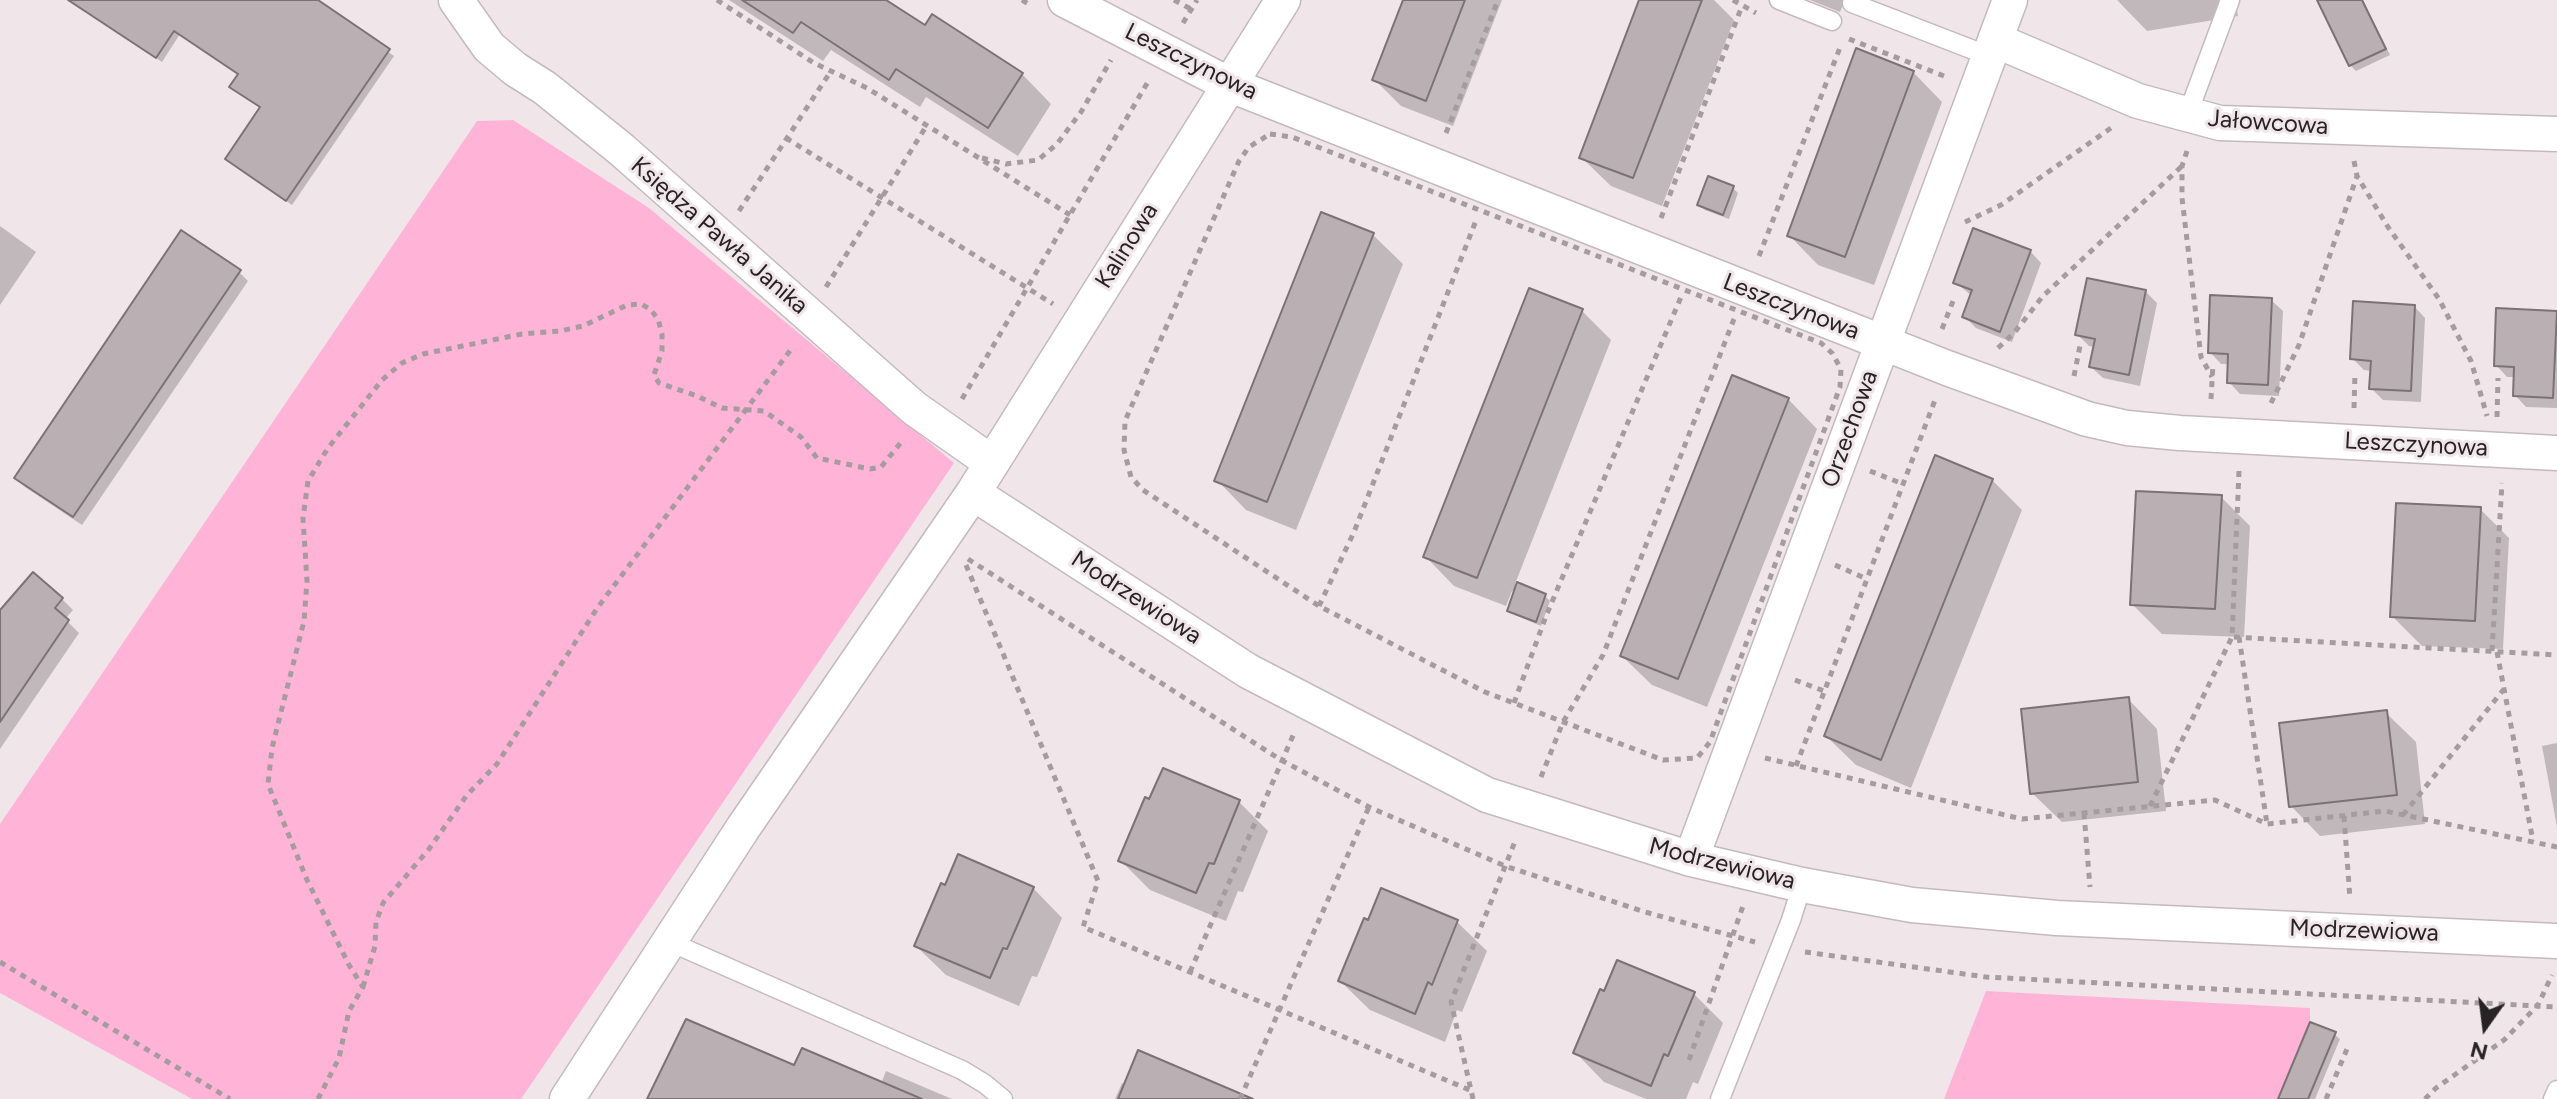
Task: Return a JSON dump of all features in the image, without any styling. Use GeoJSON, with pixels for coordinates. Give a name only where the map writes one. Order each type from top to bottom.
{"type":"FeatureCollection","features":[{"type":"Feature","properties":{"kind":"street","name":"Księdza Pawła Janika"},"geometry":{"type":"LineString","coordinates":[[456,0],[489,47],[622,150],[934,422],[992,463]]}},
{"type":"Feature","properties":{"kind":"street","name":"Leszczynowa"},"geometry":{"type":"LineString","coordinates":[[1065,0],[1228,84],[1882,343],[2087,419],[2127,428],[2497,437],[2557,453]]}},
{"type":"Feature","properties":{"kind":"street","name":"Kalinowa"},"geometry":{"type":"LineString","coordinates":[[567,1099],[743,828],[973,493],[1283,0]]}},
{"type":"Feature","properties":{"kind":"street","name":"Orzechowa"},"geometry":{"type":"LineString","coordinates":[[1691,859],[2010,0]]}},
{"type":"Feature","properties":{"kind":"street","name":"Jałowcowa"},"geometry":{"type":"LineString","coordinates":[[1992,48],[2138,101],[2220,123],[2557,134]]}},
{"type":"Feature","properties":{"kind":"street","name":"Modrzewiowa"},"geometry":{"type":"LineString","coordinates":[[973,493],[1248,671],[1487,795],[1691,859],[1802,885],[1912,905],[2556,953]]}},
{"type":"Feature","properties":{"kind":"lane"},"geometry":{"type":"LineString","coordinates":[[1779,0],[1832,21]]}},
{"type":"Feature","properties":{"kind":"lane"},"geometry":{"type":"LineString","coordinates":[[2187,116],[2230,0]]}},
{"type":"Feature","properties":{"kind":"lane"},"geometry":{"type":"LineString","coordinates":[[1852,3],[1992,48]]}},
{"type":"Feature","properties":{"kind":"lane"},"geometry":{"type":"LineString","coordinates":[[1720,1099],[1802,885]]}},
{"type":"Feature","properties":{"kind":"lane"},"geometry":{"type":"LineString","coordinates":[[670,942],[962,1070],[1003,1099]]}},
{"type":"Feature","properties":{"kind":"lane"},"geometry":{"type":"LineString","coordinates":[[2553,1099],[2557,1090]]}},
{"type":"Feature","properties":{"kind":"path"},"geometry":{"type":"LineString","coordinates":[[717,0],[814,63],[867,88],[1070,215]]}},
{"type":"Feature","properties":{"kind":"path"},"geometry":{"type":"LineString","coordinates":[[1174,0],[1191,9]]}},
{"type":"Feature","properties":{"kind":"path"},"geometry":{"type":"LineString","coordinates":[[1176,35],[1197,0]]}},
{"type":"Feature","properties":{"kind":"path"},"geometry":{"type":"LineString","coordinates":[[1448,128],[1498,0]]}},
{"type":"Feature","properties":{"kind":"path"},"geometry":{"type":"LineString","coordinates":[[1656,231],[1742,6]]}},
{"type":"Feature","properties":{"kind":"path"},"geometry":{"type":"LineString","coordinates":[[1754,270],[1844,37]]}},
{"type":"Feature","properties":{"kind":"path"},"geometry":{"type":"LineString","coordinates":[[977,157],[1006,164],[1038,160],[1057,144],[1081,112],[1115,51]]}},
{"type":"Feature","properties":{"kind":"path"},"geometry":{"type":"LineString","coordinates":[[722,238],[831,71]]}},
{"type":"Feature","properties":{"kind":"path"},"geometry":{"type":"LineString","coordinates":[[363,987],[307,880],[268,784],[272,748],[304,621],[307,581],[303,518],[308,481],[328,448],[382,380],[402,363],[423,354],[522,334],[583,326],[627,305],[641,304],[658,319],[662,334],[662,351],[654,375],[659,383],[722,408],[764,411],[801,437],[817,458],[870,469],[881,467],[934,422],[1027,288],[1154,72]]}},
{"type":"Feature","properties":{"kind":"path"},"geometry":{"type":"LineString","coordinates":[[2187,116],[2192,134],[2182,166],[2182,198],[2201,357],[2212,377]]}},
{"type":"Feature","properties":{"kind":"path"},"geometry":{"type":"LineString","coordinates":[[825,288],[927,125]]}},
{"type":"Feature","properties":{"kind":"path"},"geometry":{"type":"LineString","coordinates":[[1963,224],[2001,205],[2116,125]]}},
{"type":"Feature","properties":{"kind":"path"},"geometry":{"type":"LineString","coordinates":[[2347,129],[2357,176],[2388,227],[2439,299],[2471,361],[2497,437],[2503,469],[2494,652],[2533,841]]}},
{"type":"Feature","properties":{"kind":"path"},"geometry":{"type":"LineString","coordinates":[[1270,134],[1292,137],[1480,210],[1821,343],[1841,369],[1840,387],[1710,742],[1697,758],[1663,760],[1485,692],[1390,645],[1319,606],[1143,490],[1131,477],[1124,450],[1125,421],[1239,161],[1249,147],[1270,134]]}},
{"type":"Feature","properties":{"kind":"path"},"geometry":{"type":"LineString","coordinates":[[786,138],[1080,321]]}},
{"type":"Feature","properties":{"kind":"path"},"geometry":{"type":"LineString","coordinates":[[1995,350],[2005,344],[2043,296],[2182,166]]}},
{"type":"Feature","properties":{"kind":"path"},"geometry":{"type":"LineString","coordinates":[[2264,413],[2273,401],[2299,345],[2357,176]]}},
{"type":"Feature","properties":{"kind":"path"},"geometry":{"type":"LineString","coordinates":[[1319,606],[1354,532],[1480,210]]}},
{"type":"Feature","properties":{"kind":"path"},"geometry":{"type":"LineString","coordinates":[[1514,703],[1546,616],[1684,290]]}},
{"type":"Feature","properties":{"kind":"path"},"geometry":{"type":"LineString","coordinates":[[1939,338],[1955,296]]}},
{"type":"Feature","properties":{"kind":"path"},"geometry":{"type":"LineString","coordinates":[[1539,781],[1563,722],[1603,655],[1737,311]]}},
{"type":"Feature","properties":{"kind":"path"},"geometry":{"type":"LineString","coordinates":[[318,1099],[339,1058],[349,1011],[363,987],[375,946],[376,922],[383,903],[429,849],[467,795],[497,764],[598,607],[797,342]]}},
{"type":"Feature","properties":{"kind":"path"},"geometry":{"type":"LineString","coordinates":[[2071,388],[2080,346]]}},
{"type":"Feature","properties":{"kind":"path"},"geometry":{"type":"LineString","coordinates":[[2210,411],[2213,364]]}},
{"type":"Feature","properties":{"kind":"path"},"geometry":{"type":"LineString","coordinates":[[2354,418],[2355,373]]}},
{"type":"Feature","properties":{"kind":"path"},"geometry":{"type":"LineString","coordinates":[[2497,437],[2498,378]]}},
{"type":"Feature","properties":{"kind":"path"},"geometry":{"type":"LineString","coordinates":[[1796,766],[1940,387]]}},
{"type":"Feature","properties":{"kind":"path"},"geometry":{"type":"LineString","coordinates":[[2240,456],[2236,637],[2267,824]]}},
{"type":"Feature","properties":{"kind":"path"},"geometry":{"type":"LineString","coordinates":[[1859,467],[1903,484]]}},
{"type":"Feature","properties":{"kind":"path"},"geometry":{"type":"LineString","coordinates":[[1472,1091],[1083,927],[1098,881],[962,556],[1281,760],[1369,807],[1505,866],[1645,912],[1764,944]]}},
{"type":"Feature","properties":{"kind":"path"},"geometry":{"type":"LineString","coordinates":[[1824,561],[1867,579]]}},
{"type":"Feature","properties":{"kind":"path"},"geometry":{"type":"LineString","coordinates":[[2236,637],[2557,655]]}},
{"type":"Feature","properties":{"kind":"path"},"geometry":{"type":"LineString","coordinates":[[2150,806],[2236,637]]}},
{"type":"Feature","properties":{"kind":"path"},"geometry":{"type":"LineString","coordinates":[[1782,675],[1824,691]]}},
{"type":"Feature","properties":{"kind":"path"},"geometry":{"type":"LineString","coordinates":[[2403,815],[2504,689]]}},
{"type":"Feature","properties":{"kind":"path"},"geometry":{"type":"LineString","coordinates":[[1190,972],[1309,702]]}},
{"type":"Feature","properties":{"kind":"path"},"geometry":{"type":"LineString","coordinates":[[1752,755],[2022,819],[2215,800],[2267,824],[2385,811],[2557,847]]}},
{"type":"Feature","properties":{"kind":"path"},"geometry":{"type":"LineString","coordinates":[[1240,1099],[1369,807]]}},
{"type":"Feature","properties":{"kind":"path"},"geometry":{"type":"LineString","coordinates":[[2084,813],[2087,856]]}},
{"type":"Feature","properties":{"kind":"path"},"geometry":{"type":"LineString","coordinates":[[2344,816],[2350,870]]}},
{"type":"Feature","properties":{"kind":"path"},"geometry":{"type":"LineString","coordinates":[[1473,1099],[1451,1002],[1520,830]]}},
{"type":"Feature","properties":{"kind":"path"},"geometry":{"type":"LineString","coordinates":[[1689,1060],[1745,900]]}},
{"type":"Feature","properties":{"kind":"path"},"geometry":{"type":"LineString","coordinates":[[1797,951],[1986,977],[2557,1007]]}},
{"type":"Feature","properties":{"kind":"path"},"geometry":{"type":"LineString","coordinates":[[2425,1099],[2504,1040],[2538,1005],[2556,953]]}},
{"type":"Feature","properties":{"kind":"path"},"geometry":{"type":"LineString","coordinates":[[0,962],[230,1099]]}},
{"type":"Feature","properties":{"kind":"path"},"geometry":{"type":"LineString","coordinates":[[2326,1099],[2347,1049]]}},
{"type":"Feature","properties":{"kind":"shaded area"},"geometry":{"type":"Polygon","coordinates":[[[513,120],[649,208],[954,463],[521,1099],[192,1099],[0,993],[0,824],[477,121],[513,120]]]}},
{"type":"Feature","properties":{"kind":"shaded area"},"geometry":{"type":"Polygon","coordinates":[[[1986,991],[2310,1008],[2310,1022],[2278,1099],[1944,1099],[1986,991]]]}},
{"type":"Feature","properties":{"kind":"building"},"geometry":{"type":"Polygon","coordinates":[[[68,0],[318,0],[390,49],[286,201],[225,159],[260,107],[229,87],[238,74],[174,31],[156,58],[68,0]]]}},
{"type":"Feature","properties":{"kind":"building"},"geometry":{"type":"Polygon","coordinates":[[[742,0],[886,0],[925,25],[932,14],[1023,73],[988,128],[896,69],[889,80],[801,22],[793,33],[742,0]]]}},
{"type":"Feature","properties":{"kind":"building"},"geometry":{"type":"Polygon","coordinates":[[[1403,0],[1465,0],[1426,101],[1372,80],[1403,0]]]}},
{"type":"Feature","properties":{"kind":"building"},"geometry":{"type":"Polygon","coordinates":[[[1639,0],[1702,0],[1633,178],[1579,158],[1639,0]]]}},
{"type":"Feature","properties":{"kind":"building"},"geometry":{"type":"Polygon","coordinates":[[[2317,0],[2362,0],[2386,49],[2349,66],[2317,0]]]}},
{"type":"Feature","properties":{"kind":"building"},"geometry":{"type":"Polygon","coordinates":[[[1856,48],[1914,71],[1845,257],[1787,236],[1856,48]]]}},
{"type":"Feature","properties":{"kind":"building"},"geometry":{"type":"Polygon","coordinates":[[[1708,176],[1734,186],[1723,215],[1697,205],[1708,176]]]}},
{"type":"Feature","properties":{"kind":"building"},"geometry":{"type":"Polygon","coordinates":[[[1321,212],[1374,233],[1267,502],[1214,481],[1321,212]]]}},
{"type":"Feature","properties":{"kind":"building"},"geometry":{"type":"Polygon","coordinates":[[[1973,228],[2031,250],[2000,332],[1962,317],[1972,290],[1953,283],[1973,228]]]}},
{"type":"Feature","properties":{"kind":"building"},"geometry":{"type":"Polygon","coordinates":[[[181,230],[241,270],[73,517],[14,478],[181,230]]]}},
{"type":"Feature","properties":{"kind":"building"},"geometry":{"type":"Polygon","coordinates":[[[2087,278],[2146,290],[2129,375],[2089,367],[2095,339],[2075,335],[2087,278]]]}},
{"type":"Feature","properties":{"kind":"building"},"geometry":{"type":"Polygon","coordinates":[[[1529,288],[1583,309],[1477,578],[1423,557],[1529,288]]]}},
{"type":"Feature","properties":{"kind":"building"},"geometry":{"type":"Polygon","coordinates":[[[2210,295],[2272,298],[2268,385],[2227,383],[2228,354],[2208,353],[2210,295]]]}},
{"type":"Feature","properties":{"kind":"building"},"geometry":{"type":"Polygon","coordinates":[[[2353,301],[2415,305],[2411,391],[2369,389],[2371,361],[2350,359],[2353,301]]]}},
{"type":"Feature","properties":{"kind":"building"},"geometry":{"type":"Polygon","coordinates":[[[2496,308],[2557,311],[2553,398],[2513,396],[2514,367],[2494,366],[2496,308]]]}},
{"type":"Feature","properties":{"kind":"building"},"geometry":{"type":"Polygon","coordinates":[[[1732,375],[1789,398],[1678,679],[1620,656],[1732,375]]]}},
{"type":"Feature","properties":{"kind":"building"},"geometry":{"type":"Polygon","coordinates":[[[1935,455],[1993,479],[1881,760],[1824,736],[1935,455]]]}},
{"type":"Feature","properties":{"kind":"building"},"geometry":{"type":"Polygon","coordinates":[[[2136,491],[2222,495],[2215,609],[2130,605],[2136,491]]]}},
{"type":"Feature","properties":{"kind":"building"},"geometry":{"type":"Polygon","coordinates":[[[2396,503],[2481,507],[2475,621],[2390,617],[2396,503]]]}},
{"type":"Feature","properties":{"kind":"building"},"geometry":{"type":"Polygon","coordinates":[[[33,572],[63,598],[55,608],[69,620],[0,722],[0,610],[33,572]]]}},
{"type":"Feature","properties":{"kind":"building"},"geometry":{"type":"Polygon","coordinates":[[[1517,582],[1546,594],[1536,622],[1507,611],[1517,582]]]}},
{"type":"Feature","properties":{"kind":"building"},"geometry":{"type":"Polygon","coordinates":[[[2129,697],[2138,782],[2030,794],[2021,709],[2129,697]]]}},
{"type":"Feature","properties":{"kind":"building"},"geometry":{"type":"Polygon","coordinates":[[[2387,710],[2397,795],[2289,807],[2279,723],[2387,710]]]}},
{"type":"Feature","properties":{"kind":"building"},"geometry":{"type":"Polygon","coordinates":[[[1163,768],[1240,800],[1214,864],[1209,863],[1196,893],[1118,861],[1145,797],[1149,799],[1163,768]]]}},
{"type":"Feature","properties":{"kind":"building"},"geometry":{"type":"Polygon","coordinates":[[[958,854],[1034,887],[1007,949],[1003,948],[990,978],[914,946],[941,883],[945,885],[958,854]]]}},
{"type":"Feature","properties":{"kind":"building"},"geometry":{"type":"Polygon","coordinates":[[[1381,888],[1458,920],[1432,985],[1428,982],[1415,1014],[1338,981],[1364,918],[1368,920],[1381,888]]]}},
{"type":"Feature","properties":{"kind":"building"},"geometry":{"type":"Polygon","coordinates":[[[1617,960],[1695,992],[1668,1056],[1664,1054],[1651,1086],[1573,1053],[1600,989],[1604,991],[1617,960]]]}},
{"type":"Feature","properties":{"kind":"building"},"geometry":{"type":"Polygon","coordinates":[[[686,1019],[794,1065],[802,1048],[922,1099],[647,1099],[686,1019]]]}},
{"type":"Feature","properties":{"kind":"building"},"geometry":{"type":"Polygon","coordinates":[[[2310,1022],[2336,1032],[2308,1099],[2278,1099],[2310,1022]]]}},
{"type":"Feature","properties":{"kind":"building"},"geometry":{"type":"Polygon","coordinates":[[[1138,1050],[1253,1099],[1118,1099],[1138,1050]]]}}]}
